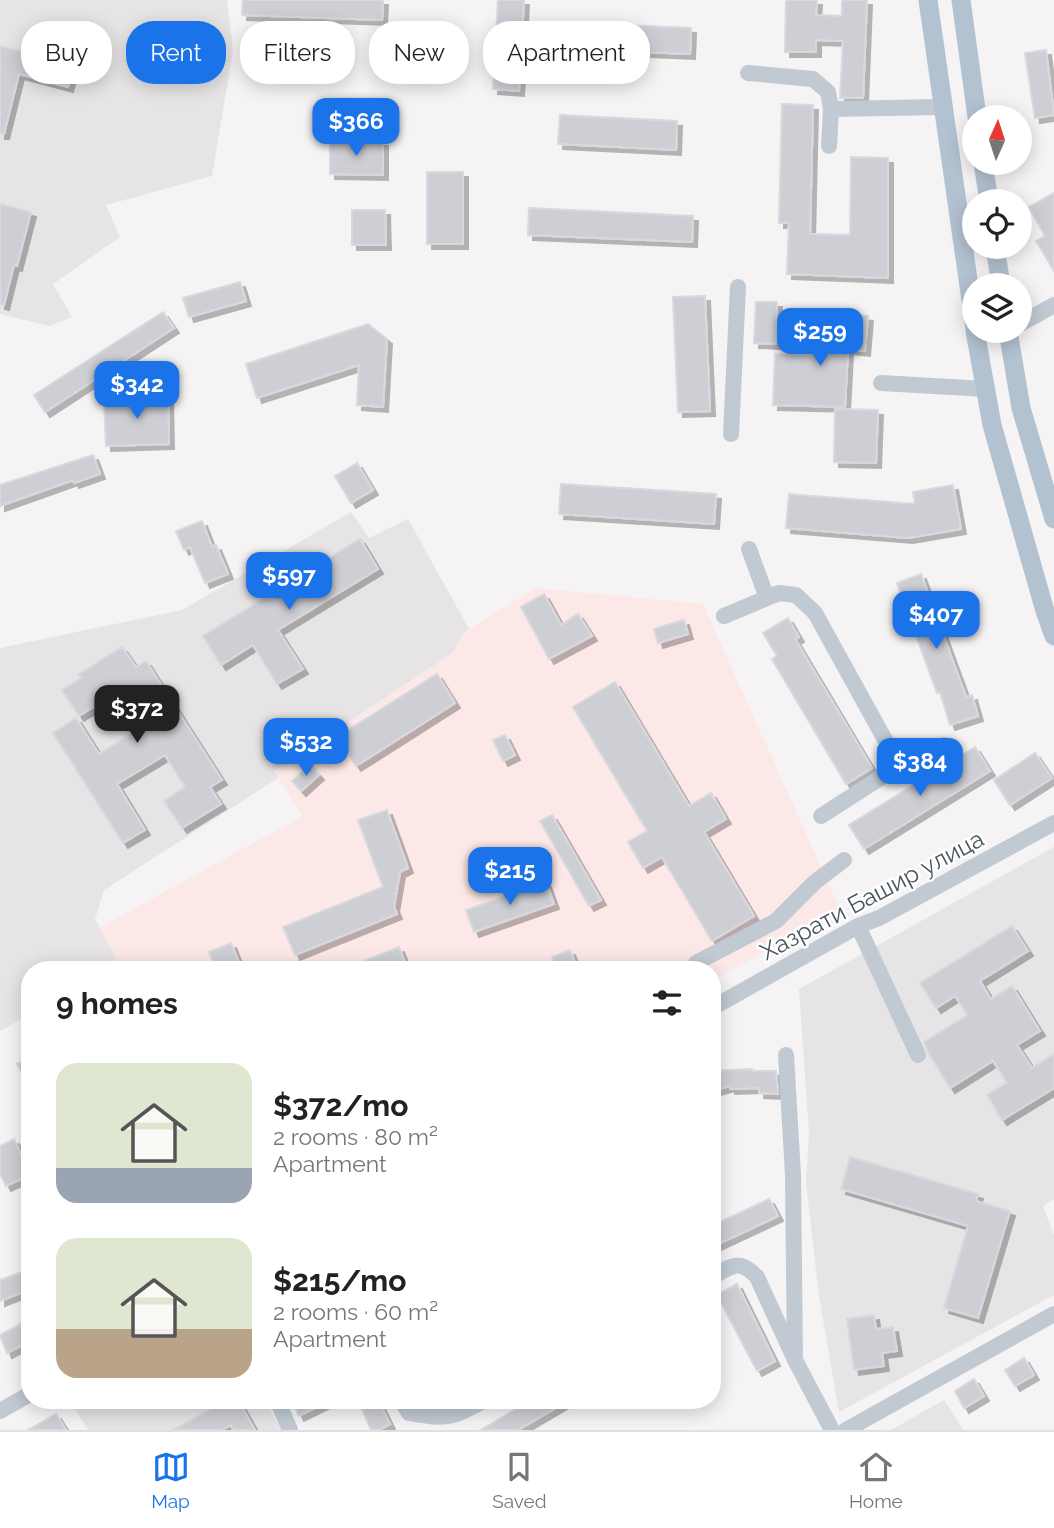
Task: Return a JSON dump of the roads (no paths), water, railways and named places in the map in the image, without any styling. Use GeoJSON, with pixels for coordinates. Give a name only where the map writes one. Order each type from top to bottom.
{"type":"FeatureCollection","features":[{"type":"Feature","properties":{"kind":"main road"},"geometry":{"type":"LineString","coordinates":[[928,0],[967,273]]}},
{"type":"Feature","properties":{"kind":"main road"},"geometry":{"type":"LineString","coordinates":[[961,0],[975,105]]}},
{"type":"Feature","properties":{"kind":"main road"},"geometry":{"type":"LineString","coordinates":[[977,343],[992,425],[1054,636]]}},
{"type":"Feature","properties":{"kind":"main road"},"geometry":{"type":"LineString","coordinates":[[1010,343],[1021,408],[1054,520]]}},
{"type":"Feature","properties":{"kind":"street"},"geometry":{"type":"LineString","coordinates":[[748,73],[813,79],[828,92],[831,109],[829,146]]}},
{"type":"Feature","properties":{"kind":"street"},"geometry":{"type":"LineString","coordinates":[[831,109],[942,107]]}},
{"type":"Feature","properties":{"kind":"street"},"geometry":{"type":"LineString","coordinates":[[731,434],[738,287]]}},
{"type":"Feature","properties":{"kind":"street"},"geometry":{"type":"LineString","coordinates":[[1032,318],[1054,306]]}},
{"type":"Feature","properties":{"kind":"street"},"geometry":{"type":"LineString","coordinates":[[881,383],[986,389]]}},
{"type":"Feature","properties":{"kind":"street"},"geometry":{"type":"LineString","coordinates":[[749,549],[767,598]]}},
{"type":"Feature","properties":{"kind":"street"},"geometry":{"type":"LineString","coordinates":[[724,616],[779,593],[796,595],[815,613],[894,756],[902,764]]}},
{"type":"Feature","properties":{"kind":"street"},"geometry":{"type":"LineString","coordinates":[[821,816],[902,764],[944,745]]}},
{"type":"Feature","properties":{"kind":"street","name":"Хазрати Башир улица"},"geometry":{"type":"LineString","coordinates":[[721,1003],[858,926],[879,918],[1054,823]]}},
{"type":"Feature","properties":{"kind":"street"},"geometry":{"type":"LineString","coordinates":[[700,961],[776,921],[815,882],[844,860]]}},
{"type":"Feature","properties":{"kind":"street"},"geometry":{"type":"LineString","coordinates":[[858,926],[918,1055]]}},
{"type":"Feature","properties":{"kind":"street"},"geometry":{"type":"LineString","coordinates":[[786,1055],[793,1175],[795,1360]]}},
{"type":"Feature","properties":{"kind":"street"},"geometry":{"type":"LineString","coordinates":[[721,1272],[735,1265],[747,1267],[757,1276],[795,1360],[832,1430]]}},
{"type":"Feature","properties":{"kind":"street"},"geometry":{"type":"LineString","coordinates":[[846,1430],[1054,1314]]}},
{"type":"Feature","properties":{"kind":"street"},"geometry":{"type":"LineString","coordinates":[[0,1411],[21,1399]]}},
{"type":"Feature","properties":{"kind":"street"},"geometry":{"type":"LineString","coordinates":[[281,1409],[290,1430]]}},
{"type":"Feature","properties":{"kind":"street"},"geometry":{"type":"LineString","coordinates":[[407,1409],[409,1413],[432,1417],[456,1416],[469,1409]]}}]}
